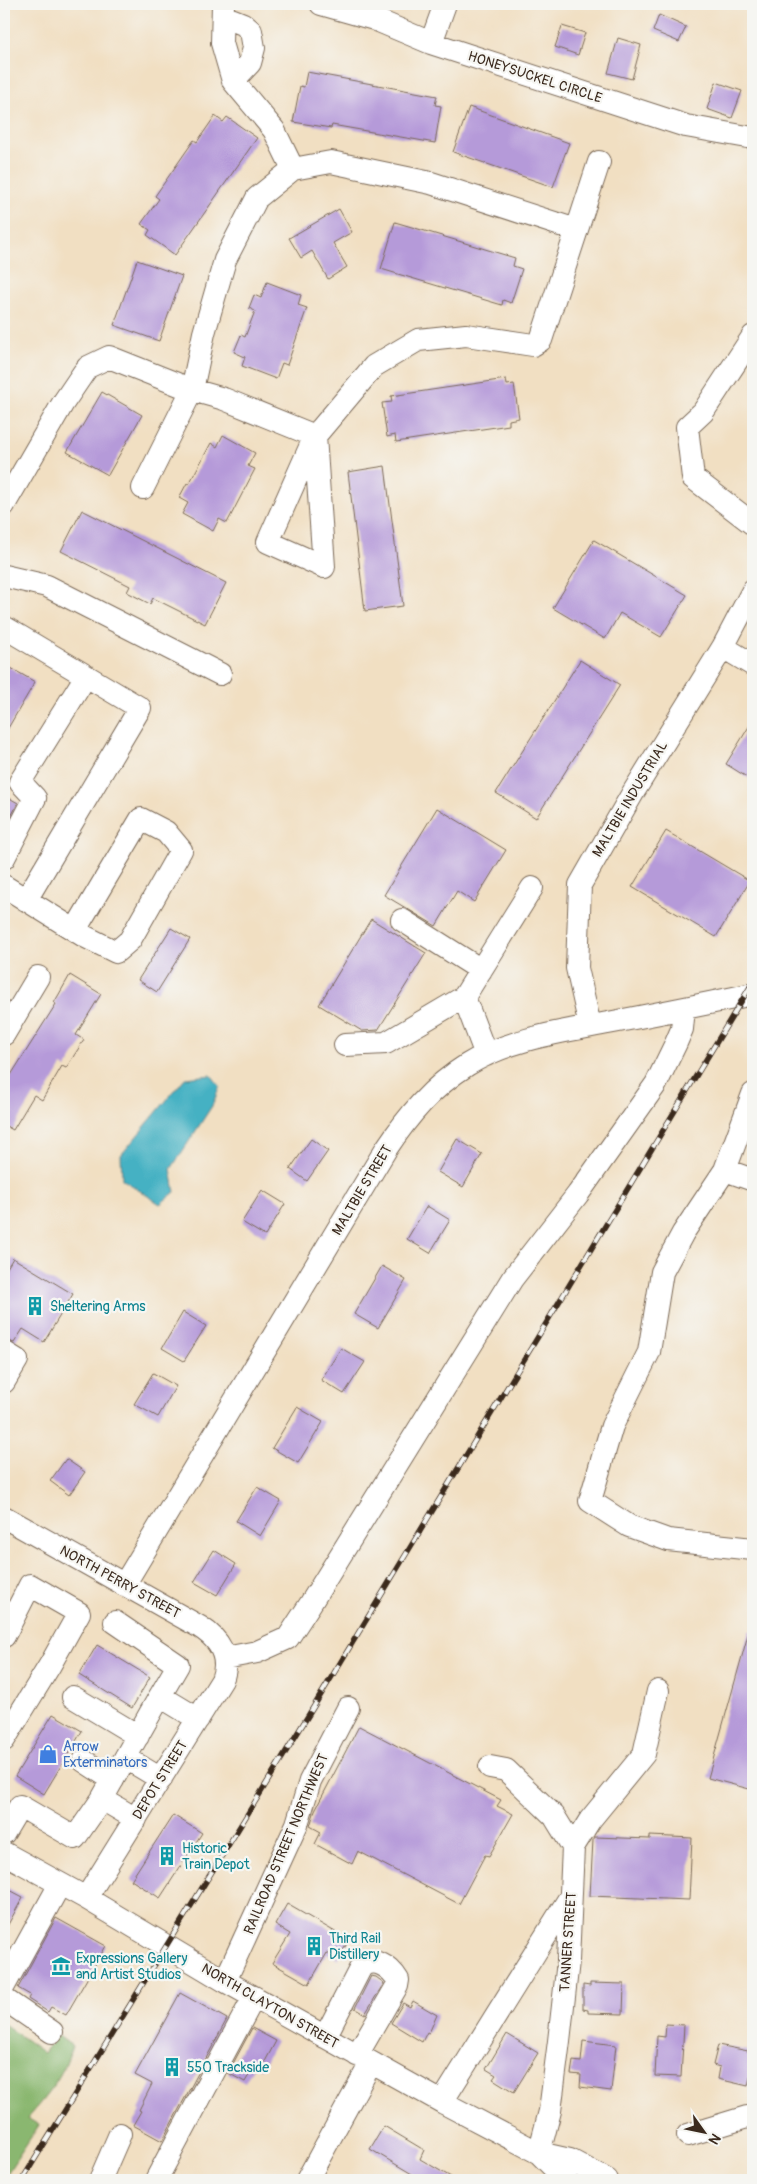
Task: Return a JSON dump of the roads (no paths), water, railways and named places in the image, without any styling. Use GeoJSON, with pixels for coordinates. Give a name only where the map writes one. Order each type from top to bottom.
{"type":"FeatureCollection","features":[{"type":"Feature","properties":{"kind":"street","name":"HONEYSUCKEL CIRCLE"},"geometry":{"type":"LineString","coordinates":[[321,4],[374,18],[431,43],[686,126],[753,138]]}},
{"type":"Feature","properties":{"kind":"street"},"geometry":{"type":"LineString","coordinates":[[431,43],[445,4]]}},
{"type":"Feature","properties":{"kind":"street"},"geometry":{"type":"LineString","coordinates":[[223,10],[222,43],[233,81],[274,130],[293,169]]}},
{"type":"Feature","properties":{"kind":"street"},"geometry":{"type":"LineString","coordinates":[[223,10],[251,31],[254,48],[250,63],[233,81]]}},
{"type":"Feature","properties":{"kind":"street"},"geometry":{"type":"LineString","coordinates":[[143,488],[192,390],[204,333],[225,260],[257,198],[293,169],[331,162],[431,183],[576,230]]}},
{"type":"Feature","properties":{"kind":"street"},"geometry":{"type":"LineString","coordinates":[[315,436],[324,567],[268,542],[315,436],[374,366],[418,340],[466,335],[533,345],[541,340],[598,162]]}},
{"type":"Feature","properties":{"kind":"street"},"geometry":{"type":"LineString","coordinates":[[753,336],[703,412],[687,427],[692,478],[753,524]]}},
{"type":"Feature","properties":{"kind":"street"},"geometry":{"type":"LineString","coordinates":[[4,505],[63,404],[84,372],[88,367],[109,357],[192,390],[224,399],[315,436]]}},
{"type":"Feature","properties":{"kind":"street"},"geometry":{"type":"LineString","coordinates":[[4,576],[47,586],[220,674]]}},
{"type":"Feature","properties":{"kind":"street","name":"MALTBIE INDUSTRIAL"},"geometry":{"type":"LineString","coordinates":[[590,1026],[577,968],[580,885],[634,791],[723,647],[753,590]]}},
{"type":"Feature","properties":{"kind":"street"},"geometry":{"type":"LineString","coordinates":[[4,627],[140,708],[26,900]]}},
{"type":"Feature","properties":{"kind":"street"},"geometry":{"type":"LineString","coordinates":[[723,647],[753,665]]}},
{"type":"Feature","properties":{"kind":"street"},"geometry":{"type":"LineString","coordinates":[[4,858],[35,798],[20,782],[86,676]]}},
{"type":"Feature","properties":{"kind":"street"},"geometry":{"type":"LineString","coordinates":[[4,886],[75,930],[116,952],[130,940],[181,850],[166,832],[141,819],[75,930]]}},
{"type":"Feature","properties":{"kind":"street"},"geometry":{"type":"LineString","coordinates":[[345,1045],[386,1043],[464,997],[532,888]]}},
{"type":"Feature","properties":{"kind":"street"},"geometry":{"type":"LineString","coordinates":[[402,920],[481,970]]}},
{"type":"Feature","properties":{"kind":"street"},"geometry":{"type":"LineString","coordinates":[[4,1034],[38,977]]}},
{"type":"Feature","properties":{"kind":"street","name":"MALTBIE STREET"},"geometry":{"type":"LineString","coordinates":[[124,1585],[402,1125],[432,1092],[467,1065],[486,1055],[516,1044],[590,1026],[753,994]]}},
{"type":"Feature","properties":{"kind":"street"},"geometry":{"type":"LineString","coordinates":[[464,997],[486,1055]]}},
{"type":"Feature","properties":{"kind":"street"},"geometry":{"type":"LineString","coordinates":[[225,1658],[257,1652],[288,1638],[512,1279],[578,1194],[656,1084],[682,1028],[684,1008]]}},
{"type":"Feature","properties":{"kind":"street"},"geometry":{"type":"LineString","coordinates":[[753,1094],[725,1170],[683,1233],[662,1272],[649,1352],[612,1426],[590,1500],[629,1526],[668,1540],[753,1549]]}},
{"type":"Feature","properties":{"kind":"street"},"geometry":{"type":"LineString","coordinates":[[725,1170],[753,1180]]}},
{"type":"Feature","properties":{"kind":"street"},"geometry":{"type":"LineString","coordinates":[[4,1352],[17,1360],[4,1382]]}},
{"type":"Feature","properties":{"kind":"street","name":"NORTH PERRY STREET"},"geometry":{"type":"LineString","coordinates":[[5,1522],[124,1585],[210,1634],[220,1645],[225,1658]]}},
{"type":"Feature","properties":{"kind":"street"},"geometry":{"type":"LineString","coordinates":[[4,1636],[30,1585],[79,1613],[4,1740]]}},
{"type":"Feature","properties":{"kind":"street"},"geometry":{"type":"LineString","coordinates":[[4,1833],[20,1806],[76,1838],[102,1799],[178,1665],[115,1622]]}},
{"type":"Feature","properties":{"kind":"street","name":"DEPOT STREET"},"geometry":{"type":"LineString","coordinates":[[86,1898],[222,1680],[225,1673],[225,1658]]}},
{"type":"Feature","properties":{"kind":"street"},"geometry":{"type":"LineString","coordinates":[[490,1766],[506,1770],[554,1816],[573,1847],[590,1820],[644,1754],[658,1691]]}},
{"type":"Feature","properties":{"kind":"street"},"geometry":{"type":"LineString","coordinates":[[160,1696],[198,1719]]}},
{"type":"Feature","properties":{"kind":"street"},"geometry":{"type":"LineString","coordinates":[[73,1697],[138,1736]]}},
{"type":"Feature","properties":{"kind":"street","name":"RAILROAD STREET NORTHWEST"},"geometry":{"type":"LineString","coordinates":[[225,1981],[297,1824],[310,1781],[348,1708]]}},
{"type":"Feature","properties":{"kind":"street"},"geometry":{"type":"LineString","coordinates":[[126,1758],[161,1779]]}},
{"type":"Feature","properties":{"kind":"street"},"geometry":{"type":"LineString","coordinates":[[84,1762],[113,1780]]}},
{"type":"Feature","properties":{"kind":"street"},"geometry":{"type":"LineString","coordinates":[[102,1799],[136,1819]]}},
{"type":"Feature","properties":{"kind":"street","name":"TANNER STREET"},"geometry":{"type":"LineString","coordinates":[[539,2153],[550,2111],[568,1961],[573,1847]]}},
{"type":"Feature","properties":{"kind":"street","name":"NORTH CLAYTON STREET"},"geometry":{"type":"LineString","coordinates":[[4,1853],[86,1898],[225,1981],[364,2059],[539,2153]]}},
{"type":"Feature","properties":{"kind":"street"},"geometry":{"type":"LineString","coordinates":[[4,1986],[60,1884]]}},
{"type":"Feature","properties":{"kind":"street"},"geometry":{"type":"LineString","coordinates":[[442,2102],[571,1896]]}},
{"type":"Feature","properties":{"kind":"street"},"geometry":{"type":"LineString","coordinates":[[307,2180],[397,1986],[398,1980],[387,1966],[372,1962],[361,1967],[325,2037]]}},
{"type":"Feature","properties":{"kind":"street"},"geometry":{"type":"LineString","coordinates":[[156,2180],[254,1997]]}},
{"type":"Feature","properties":{"kind":"street"},"geometry":{"type":"LineString","coordinates":[[4,1999],[52,2032]]}},
{"type":"Feature","properties":{"kind":"street"},"geometry":{"type":"LineString","coordinates":[[688,2135],[747,2117],[753,2118]]}},
{"type":"Feature","properties":{"kind":"street"},"geometry":{"type":"LineString","coordinates":[[100,2180],[120,2134]]}},
{"type":"Feature","properties":{"kind":"street"},"geometry":{"type":"LineString","coordinates":[[539,2153],[566,2180]]}},
{"type":"Feature","properties":{"kind":"street"},"geometry":{"type":"LineString","coordinates":[[539,2153],[570,2160],[607,2180]]}},
{"type":"Feature","properties":{"kind":"water"},"geometry":{"type":"Polygon","coordinates":[[[211,1075],[220,1086],[212,1106],[171,1169],[175,1192],[160,1204],[122,1179],[121,1155],[185,1078],[211,1075]]]}},
{"type":"Feature","properties":{"kind":"railway"},"geometry":{"type":"LineString","coordinates":[[22,2180],[311,1711],[753,982]]}},
{"type":"Feature","properties":{"kind":"place","name":"Sheltering Arms"},"geometry":{"type":"Point","coordinates":[35,1306]}},
{"type":"Feature","properties":{"kind":"place","name":"Arrow Exterminators"},"geometry":{"type":"Point","coordinates":[48,1754]}},
{"type":"Feature","properties":{"kind":"place","name":"Historic Train Depot"},"geometry":{"type":"Point","coordinates":[167,1856]}},
{"type":"Feature","properties":{"kind":"place","name":"Third Rail Distillery"},"geometry":{"type":"Point","coordinates":[314,1946]}},
{"type":"Feature","properties":{"kind":"place","name":"Expressions Gallery and Artist Studios"},"geometry":{"type":"Point","coordinates":[61,1966]}},
{"type":"Feature","properties":{"kind":"place","name":"550 Trackside"},"geometry":{"type":"Point","coordinates":[172,2067]}}]}
